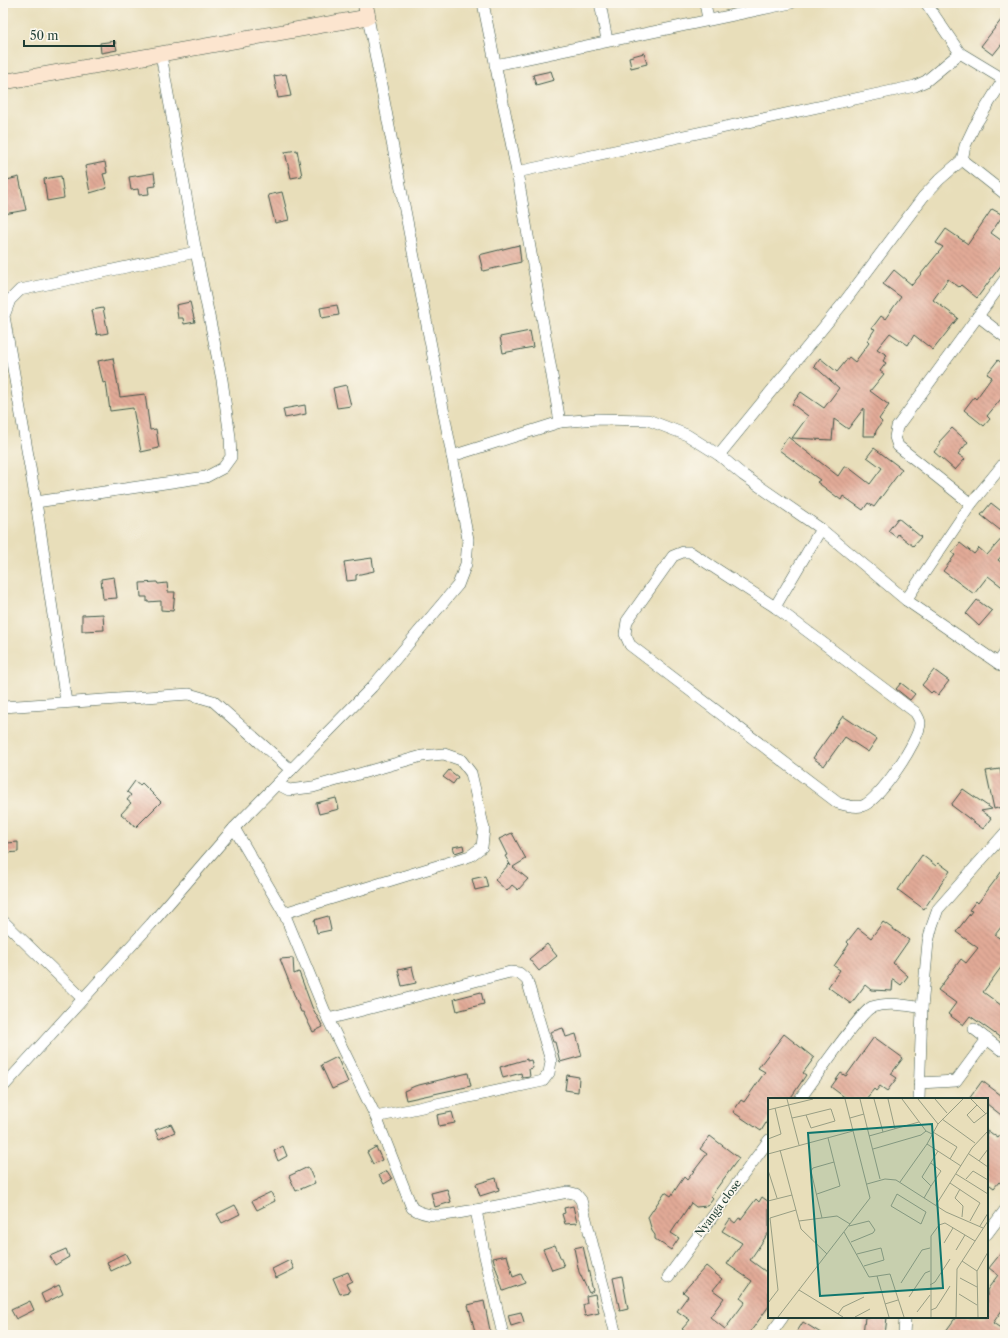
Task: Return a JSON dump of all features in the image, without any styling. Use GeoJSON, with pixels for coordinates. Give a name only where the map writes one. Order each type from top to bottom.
{"type":"FeatureCollection","features":[{"type":"Feature","properties":{"kind":"street"},"geometry":{"type":"LineString","coordinates":[[483,3],[517,172],[560,422]]}},
{"type":"Feature","properties":{"kind":"street"},"geometry":{"type":"LineString","coordinates":[[600,3],[607,40]]}},
{"type":"Feature","properties":{"kind":"street"},"geometry":{"type":"LineString","coordinates":[[705,3],[708,19]]}},
{"type":"Feature","properties":{"kind":"street"},"geometry":{"type":"LineString","coordinates":[[495,65],[607,40],[791,3]]}},
{"type":"Feature","properties":{"kind":"street"},"geometry":{"type":"LineString","coordinates":[[719,455],[845,301],[923,197],[940,179],[962,160],[965,146],[974,127],[1004,78],[960,53],[926,3]]}},
{"type":"Feature","properties":{"kind":"street"},"geometry":{"type":"LineString","coordinates":[[3,82],[161,55],[366,10],[468,540],[466,564],[458,585],[372,687],[234,828],[151,924],[82,998],[3,1087]]}},
{"type":"Feature","properties":{"kind":"street"},"geometry":{"type":"LineString","coordinates":[[517,172],[915,86],[926,81],[960,53]]}},
{"type":"Feature","properties":{"kind":"street"},"geometry":{"type":"LineString","coordinates":[[36,502],[206,476],[223,468],[231,457],[230,437],[222,380],[196,252],[161,55]]}},
{"type":"Feature","properties":{"kind":"street"},"geometry":{"type":"LineString","coordinates":[[962,160],[1005,194]]}},
{"type":"Feature","properties":{"kind":"street"},"geometry":{"type":"LineString","coordinates":[[66,702],[36,502],[4,316],[10,300],[20,290],[196,252]]}},
{"type":"Feature","properties":{"kind":"street"},"geometry":{"type":"LineString","coordinates":[[971,504],[898,446],[895,437],[897,427],[1005,279]]}},
{"type":"Feature","properties":{"kind":"street"},"geometry":{"type":"LineString","coordinates":[[978,316],[1005,337]]}},
{"type":"Feature","properties":{"kind":"street"},"geometry":{"type":"LineString","coordinates":[[452,456],[560,422],[597,419],[648,420],[687,435],[719,455],[743,475],[821,529],[906,600],[1001,666],[1005,653]]}},
{"type":"Feature","properties":{"kind":"street"},"geometry":{"type":"LineString","coordinates":[[906,600],[971,504],[1005,462]]}},
{"type":"Feature","properties":{"kind":"street"},"geometry":{"type":"LineString","coordinates":[[775,607],[821,529]]}},
{"type":"Feature","properties":{"kind":"street"},"geometry":{"type":"LineString","coordinates":[[683,552],[690,552],[775,607],[915,712],[920,722],[916,738],[906,756],[877,794],[863,806],[849,806],[838,803],[630,645],[625,634],[627,621],[673,556],[683,552]]}},
{"type":"Feature","properties":{"kind":"street"},"geometry":{"type":"LineString","coordinates":[[3,707],[189,694],[213,701],[291,770]]}},
{"type":"Feature","properties":{"kind":"street"},"geometry":{"type":"LineString","coordinates":[[277,784],[288,790],[313,787],[422,756],[444,754],[461,760],[471,773],[484,829],[482,847],[470,856],[284,913]]}},
{"type":"Feature","properties":{"kind":"street"},"geometry":{"type":"LineString","coordinates":[[234,828],[284,913],[328,1019],[376,1117],[412,1208],[422,1215],[431,1216],[476,1210],[568,1192],[576,1194],[581,1200],[616,1335]]}},
{"type":"Feature","properties":{"kind":"street"},"geometry":{"type":"LineString","coordinates":[[919,1098],[922,1008],[928,942],[938,909],[1005,833]]}},
{"type":"Feature","properties":{"kind":"street"},"geometry":{"type":"LineString","coordinates":[[3,921],[82,998]]}},
{"type":"Feature","properties":{"kind":"street"},"geometry":{"type":"LineString","coordinates":[[328,1019],[510,972],[519,973],[527,980],[551,1061],[549,1072],[543,1081],[376,1117]]}},
{"type":"Feature","properties":{"kind":"street"},"geometry":{"type":"LineString","coordinates":[[801,1098],[856,1023],[871,1007],[896,1004],[922,1008]]}},
{"type":"Feature","properties":{"kind":"street"},"geometry":{"type":"LineString","coordinates":[[974,1029],[1001,1050]]}},
{"type":"Feature","properties":{"kind":"street"},"geometry":{"type":"LineString","coordinates":[[920,1084],[956,1081],[987,1039]]}},
{"type":"Feature","properties":{"kind":"street","name":"Nyanga close"},"geometry":{"type":"LineString","coordinates":[[668,1277],[768,1141]]}},
{"type":"Feature","properties":{"kind":"street"},"geometry":{"type":"LineString","coordinates":[[476,1210],[503,1335]]}},
{"type":"Feature","properties":{"kind":"street"},"geometry":{"type":"LineString","coordinates":[[988,1233],[1005,1210]]}},
{"type":"Feature","properties":{"kind":"street"},"geometry":{"type":"LineString","coordinates":[[770,1335],[782,1318]]}},
{"type":"Feature","properties":{"kind":"street"},"geometry":{"type":"LineString","coordinates":[[904,1335],[905,1318]]}},
{"type":"Feature","properties":{"kind":"building"},"geometry":{"type":"Polygon","coordinates":[[[1005,15],[1005,40],[993,55],[981,46],[1005,15]]]}},
{"type":"Feature","properties":{"kind":"building"},"geometry":{"type":"Polygon","coordinates":[[[115,41],[117,50],[101,53],[100,43],[115,41]]]}},
{"type":"Feature","properties":{"kind":"building"},"geometry":{"type":"Polygon","coordinates":[[[644,53],[647,64],[631,68],[629,57],[644,53]]]}},
{"type":"Feature","properties":{"kind":"building"},"geometry":{"type":"Polygon","coordinates":[[[551,71],[554,80],[536,85],[533,75],[551,71]]]}},
{"type":"Feature","properties":{"kind":"building"},"geometry":{"type":"Polygon","coordinates":[[[286,74],[291,96],[278,98],[274,76],[286,74]]]}},
{"type":"Feature","properties":{"kind":"building"},"geometry":{"type":"Polygon","coordinates":[[[297,150],[302,176],[291,178],[285,152],[297,150]]]}},
{"type":"Feature","properties":{"kind":"building"},"geometry":{"type":"Polygon","coordinates":[[[105,162],[107,173],[103,174],[107,188],[90,193],[85,166],[105,162]]]}},
{"type":"Feature","properties":{"kind":"building"},"geometry":{"type":"Polygon","coordinates":[[[154,173],[156,186],[148,187],[149,194],[139,195],[138,189],[131,190],[129,177],[154,173]]]}},
{"type":"Feature","properties":{"kind":"building"},"geometry":{"type":"Polygon","coordinates":[[[61,176],[64,198],[47,201],[44,179],[61,176]]]}},
{"type":"Feature","properties":{"kind":"building"},"geometry":{"type":"Polygon","coordinates":[[[19,177],[26,210],[4,214],[3,181],[19,177]]]}},
{"type":"Feature","properties":{"kind":"building"},"geometry":{"type":"Polygon","coordinates":[[[282,192],[289,220],[275,223],[268,195],[282,192]]]}},
{"type":"Feature","properties":{"kind":"building"},"geometry":{"type":"Polygon","coordinates":[[[992,209],[1003,215],[991,233],[1005,243],[1005,260],[977,298],[961,285],[959,287],[948,279],[933,300],[958,318],[933,350],[914,335],[908,345],[890,333],[877,349],[887,355],[883,361],[886,363],[880,371],[884,374],[870,391],[889,405],[879,419],[882,422],[876,431],[875,436],[863,436],[864,408],[848,429],[834,419],[832,440],[792,438],[808,416],[792,404],[801,392],[824,408],[839,388],[814,366],[820,358],[837,372],[849,357],[855,362],[869,343],[867,341],[875,329],[872,328],[881,316],[885,319],[901,297],[883,284],[894,270],[912,285],[943,247],[936,243],[946,229],[968,244],[992,209]]]}},
{"type":"Feature","properties":{"kind":"building"},"geometry":{"type":"Polygon","coordinates":[[[519,245],[521,262],[483,271],[479,255],[519,245]]]}},
{"type":"Feature","properties":{"kind":"building"},"geometry":{"type":"Polygon","coordinates":[[[190,302],[195,322],[184,324],[183,318],[178,318],[176,305],[190,302]]]}},
{"type":"Feature","properties":{"kind":"building"},"geometry":{"type":"Polygon","coordinates":[[[337,305],[339,315],[322,318],[320,308],[337,305]]]}},
{"type":"Feature","properties":{"kind":"building"},"geometry":{"type":"Polygon","coordinates":[[[103,308],[108,333],[97,335],[92,310],[103,308]]]}},
{"type":"Feature","properties":{"kind":"building"},"geometry":{"type":"Polygon","coordinates":[[[530,331],[533,347],[503,353],[500,337],[530,331]]]}},
{"type":"Feature","properties":{"kind":"building"},"geometry":{"type":"Polygon","coordinates":[[[113,358],[120,397],[145,394],[150,430],[156,429],[159,448],[141,452],[133,408],[110,411],[106,382],[103,383],[98,361],[113,358]]]}},
{"type":"Feature","properties":{"kind":"building"},"geometry":{"type":"Polygon","coordinates":[[[998,360],[1005,366],[1005,394],[987,416],[990,419],[984,426],[964,410],[974,397],[976,399],[992,377],[987,374],[998,360]]]}},
{"type":"Feature","properties":{"kind":"building"},"geometry":{"type":"Polygon","coordinates":[[[346,385],[351,406],[337,408],[333,388],[346,385]]]}},
{"type":"Feature","properties":{"kind":"building"},"geometry":{"type":"Polygon","coordinates":[[[305,405],[306,414],[285,418],[283,409],[305,405]]]}},
{"type":"Feature","properties":{"kind":"building"},"geometry":{"type":"Polygon","coordinates":[[[952,428],[968,442],[958,454],[965,459],[955,470],[934,452],[941,443],[939,442],[952,428]]]}},
{"type":"Feature","properties":{"kind":"building"},"geometry":{"type":"Polygon","coordinates":[[[788,437],[838,476],[844,467],[848,467],[870,484],[882,468],[867,457],[874,448],[902,469],[874,507],[868,503],[863,510],[843,496],[841,500],[817,482],[820,480],[779,450],[788,437]]]}},
{"type":"Feature","properties":{"kind":"building"},"geometry":{"type":"Polygon","coordinates":[[[991,503],[1005,514],[1005,534],[981,515],[991,503]]]}},
{"type":"Feature","properties":{"kind":"building"},"geometry":{"type":"Polygon","coordinates":[[[898,518],[921,537],[913,546],[898,534],[896,537],[888,531],[898,518]]]}},
{"type":"Feature","properties":{"kind":"building"},"geometry":{"type":"Polygon","coordinates":[[[1005,535],[1005,552],[998,560],[1005,565],[1005,589],[988,576],[974,594],[943,571],[955,555],[952,553],[960,543],[974,554],[979,548],[987,555],[1005,535]]]}},
{"type":"Feature","properties":{"kind":"building"},"geometry":{"type":"Polygon","coordinates":[[[372,558],[374,571],[356,575],[356,580],[347,581],[344,562],[372,558]]]}},
{"type":"Feature","properties":{"kind":"building"},"geometry":{"type":"Polygon","coordinates":[[[114,577],[117,598],[103,599],[101,579],[114,577]]]}},
{"type":"Feature","properties":{"kind":"building"},"geometry":{"type":"Polygon","coordinates":[[[157,582],[158,584],[167,583],[168,592],[175,592],[173,611],[161,610],[161,601],[147,602],[147,597],[141,597],[140,583],[157,582]]]}},
{"type":"Feature","properties":{"kind":"building"},"geometry":{"type":"Polygon","coordinates":[[[977,600],[992,611],[979,626],[966,614],[977,600]]]}},
{"type":"Feature","properties":{"kind":"building"},"geometry":{"type":"Polygon","coordinates":[[[103,614],[104,630],[82,631],[82,615],[103,614]]]}},
{"type":"Feature","properties":{"kind":"building"},"geometry":{"type":"Polygon","coordinates":[[[934,670],[949,681],[938,695],[933,691],[931,693],[922,685],[934,670]]]}},
{"type":"Feature","properties":{"kind":"building"},"geometry":{"type":"Polygon","coordinates":[[[901,683],[915,694],[910,700],[896,689],[901,683]]]}},
{"type":"Feature","properties":{"kind":"building"},"geometry":{"type":"Polygon","coordinates":[[[843,716],[877,739],[868,752],[845,737],[824,766],[813,758],[843,716]]]}},
{"type":"Feature","properties":{"kind":"building"},"geometry":{"type":"Polygon","coordinates":[[[1000,769],[1005,794],[1005,806],[994,809],[986,771],[1000,769]]]}},
{"type":"Feature","properties":{"kind":"building"},"geometry":{"type":"Polygon","coordinates":[[[449,770],[458,777],[453,784],[443,777],[449,770]]]}},
{"type":"Feature","properties":{"kind":"building"},"geometry":{"type":"Polygon","coordinates":[[[135,781],[140,785],[142,783],[161,802],[136,827],[121,814],[131,803],[127,800],[131,795],[127,792],[135,781]]]}},
{"type":"Feature","properties":{"kind":"building"},"geometry":{"type":"Polygon","coordinates":[[[963,789],[992,809],[981,811],[991,818],[983,829],[951,805],[963,789]]]}},
{"type":"Feature","properties":{"kind":"building"},"geometry":{"type":"Polygon","coordinates":[[[336,798],[339,809],[319,814],[316,803],[336,798]]]}},
{"type":"Feature","properties":{"kind":"building"},"geometry":{"type":"Polygon","coordinates":[[[512,833],[526,859],[513,867],[528,879],[518,890],[512,885],[507,891],[495,880],[509,864],[511,866],[505,856],[507,855],[499,839],[512,833]]]}},
{"type":"Feature","properties":{"kind":"building"},"geometry":{"type":"Polygon","coordinates":[[[18,842],[18,852],[7,853],[7,843],[18,842]]]}},
{"type":"Feature","properties":{"kind":"building"},"geometry":{"type":"Polygon","coordinates":[[[463,845],[464,850],[455,853],[453,847],[463,845]]]}},
{"type":"Feature","properties":{"kind":"building"},"geometry":{"type":"Polygon","coordinates":[[[922,855],[936,866],[939,863],[950,871],[924,909],[898,890],[922,855]]]}},
{"type":"Feature","properties":{"kind":"building"},"geometry":{"type":"Polygon","coordinates":[[[1005,867],[1005,922],[995,935],[1005,942],[1005,962],[983,992],[1005,1008],[1005,1041],[970,1016],[963,1025],[948,1014],[956,1003],[938,990],[961,959],[966,963],[978,948],[956,932],[972,911],[969,910],[976,901],[978,903],[1005,867]]]}},
{"type":"Feature","properties":{"kind":"building"},"geometry":{"type":"Polygon","coordinates":[[[485,876],[488,887],[475,890],[472,879],[485,876]]]}},
{"type":"Feature","properties":{"kind":"building"},"geometry":{"type":"Polygon","coordinates":[[[328,916],[331,930],[317,933],[314,920],[328,916]]]}},
{"type":"Feature","properties":{"kind":"building"},"geometry":{"type":"Polygon","coordinates":[[[883,922],[909,940],[893,963],[908,976],[901,985],[893,979],[892,991],[871,990],[865,985],[851,1004],[828,987],[840,970],[834,966],[849,944],[847,942],[858,928],[871,938],[883,922]]]}},
{"type":"Feature","properties":{"kind":"building"},"geometry":{"type":"Polygon","coordinates":[[[547,944],[557,956],[539,971],[529,959],[547,944]]]}},
{"type":"Feature","properties":{"kind":"building"},"geometry":{"type":"Polygon","coordinates":[[[293,958],[294,974],[299,972],[312,1007],[323,1027],[313,1032],[303,1012],[301,1012],[280,959],[293,958]]]}},
{"type":"Feature","properties":{"kind":"building"},"geometry":{"type":"Polygon","coordinates":[[[412,967],[416,983],[402,986],[398,970],[412,967]]]}},
{"type":"Feature","properties":{"kind":"building"},"geometry":{"type":"Polygon","coordinates":[[[481,992],[484,1004],[457,1011],[454,999],[481,992]]]}},
{"type":"Feature","properties":{"kind":"building"},"geometry":{"type":"Polygon","coordinates":[[[563,1028],[566,1037],[576,1034],[582,1056],[560,1062],[555,1042],[553,1042],[550,1032],[563,1028]]]}},
{"type":"Feature","properties":{"kind":"building"},"geometry":{"type":"Polygon","coordinates":[[[784,1034],[814,1058],[803,1073],[806,1075],[791,1098],[768,1098],[768,1120],[761,1131],[733,1112],[741,1100],[744,1102],[765,1072],[758,1068],[784,1034]]]}},
{"type":"Feature","properties":{"kind":"building"},"geometry":{"type":"Polygon","coordinates":[[[874,1037],[903,1058],[891,1074],[897,1078],[887,1091],[880,1086],[876,1091],[874,1089],[867,1098],[846,1098],[831,1087],[841,1073],[846,1076],[874,1037]]]}},
{"type":"Feature","properties":{"kind":"building"},"geometry":{"type":"Polygon","coordinates":[[[337,1057],[348,1082],[332,1089],[321,1065],[337,1057]]]}},
{"type":"Feature","properties":{"kind":"building"},"geometry":{"type":"Polygon","coordinates":[[[527,1059],[527,1061],[531,1060],[533,1068],[529,1069],[530,1077],[522,1078],[521,1073],[503,1078],[500,1067],[527,1059]]]}},
{"type":"Feature","properties":{"kind":"building"},"geometry":{"type":"Polygon","coordinates":[[[468,1073],[471,1086],[406,1100],[404,1091],[415,1086],[468,1073]]]}},
{"type":"Feature","properties":{"kind":"building"},"geometry":{"type":"Polygon","coordinates":[[[567,1075],[579,1077],[578,1092],[565,1090],[567,1075]]]}},
{"type":"Feature","properties":{"kind":"building"},"geometry":{"type":"Polygon","coordinates":[[[982,1081],[1005,1098],[1005,1118],[988,1105],[988,1098],[970,1098],[982,1081]]]}},
{"type":"Feature","properties":{"kind":"building"},"geometry":{"type":"Polygon","coordinates":[[[452,1112],[455,1123],[439,1126],[437,1115],[452,1112]]]}},
{"type":"Feature","properties":{"kind":"building"},"geometry":{"type":"Polygon","coordinates":[[[171,1124],[175,1132],[159,1139],[155,1130],[171,1124]]]}},
{"type":"Feature","properties":{"kind":"building"},"geometry":{"type":"Polygon","coordinates":[[[1005,1129],[1005,1186],[999,1182],[994,1188],[988,1184],[988,1131],[998,1138],[1005,1129]]]}},
{"type":"Feature","properties":{"kind":"building"},"geometry":{"type":"Polygon","coordinates":[[[710,1136],[739,1158],[711,1196],[713,1198],[707,1206],[696,1207],[691,1203],[671,1233],[679,1238],[671,1250],[655,1239],[655,1235],[652,1231],[648,1217],[665,1192],[671,1196],[684,1177],[687,1180],[707,1154],[700,1149],[710,1136]]]}},
{"type":"Feature","properties":{"kind":"building"},"geometry":{"type":"Polygon","coordinates":[[[283,1146],[287,1156],[278,1161],[274,1151],[283,1146]]]}},
{"type":"Feature","properties":{"kind":"building"},"geometry":{"type":"Polygon","coordinates":[[[376,1147],[382,1160],[373,1164],[367,1152],[376,1147]]]}},
{"type":"Feature","properties":{"kind":"building"},"geometry":{"type":"Polygon","coordinates":[[[308,1167],[315,1183],[296,1191],[289,1176],[308,1167]]]}},
{"type":"Feature","properties":{"kind":"building"},"geometry":{"type":"Polygon","coordinates":[[[387,1171],[392,1179],[384,1184],[379,1175],[387,1171]]]}},
{"type":"Feature","properties":{"kind":"building"},"geometry":{"type":"Polygon","coordinates":[[[496,1178],[499,1190],[480,1196],[476,1184],[496,1178]]]}},
{"type":"Feature","properties":{"kind":"building"},"geometry":{"type":"Polygon","coordinates":[[[447,1189],[451,1202],[435,1207],[431,1193],[447,1189]]]}},
{"type":"Feature","properties":{"kind":"building"},"geometry":{"type":"Polygon","coordinates":[[[271,1192],[275,1201],[257,1210],[252,1201],[271,1192]]]}},
{"type":"Feature","properties":{"kind":"building"},"geometry":{"type":"Polygon","coordinates":[[[762,1197],[768,1201],[768,1233],[750,1260],[768,1273],[768,1307],[748,1335],[689,1335],[682,1329],[690,1320],[677,1311],[688,1296],[683,1292],[706,1266],[722,1279],[713,1290],[724,1298],[710,1317],[725,1329],[745,1302],[740,1298],[752,1281],[727,1264],[742,1243],[722,1231],[730,1219],[735,1223],[739,1218],[741,1219],[756,1199],[759,1202],[762,1197]]]}},
{"type":"Feature","properties":{"kind":"building"},"geometry":{"type":"Polygon","coordinates":[[[235,1205],[240,1214],[222,1223],[217,1214],[235,1205]]]}},
{"type":"Feature","properties":{"kind":"building"},"geometry":{"type":"Polygon","coordinates":[[[573,1206],[577,1223],[565,1224],[562,1214],[565,1213],[564,1208],[573,1206]]]}},
{"type":"Feature","properties":{"kind":"building"},"geometry":{"type":"Polygon","coordinates":[[[555,1245],[564,1266],[552,1270],[543,1249],[555,1245]]]}},
{"type":"Feature","properties":{"kind":"building"},"geometry":{"type":"Polygon","coordinates":[[[583,1246],[593,1291],[589,1293],[579,1272],[574,1248],[583,1246]]]}},
{"type":"Feature","properties":{"kind":"building"},"geometry":{"type":"Polygon","coordinates":[[[1005,1248],[1005,1306],[993,1323],[1005,1331],[1005,1335],[943,1335],[955,1318],[988,1318],[988,1289],[998,1275],[989,1268],[1005,1248]]]}},
{"type":"Feature","properties":{"kind":"building"},"geometry":{"type":"Polygon","coordinates":[[[66,1249],[69,1257],[55,1265],[50,1256],[66,1249]]]}},
{"type":"Feature","properties":{"kind":"building"},"geometry":{"type":"Polygon","coordinates":[[[125,1253],[130,1262],[111,1271],[107,1262],[125,1253]]]}},
{"type":"Feature","properties":{"kind":"building"},"geometry":{"type":"Polygon","coordinates":[[[507,1255],[513,1277],[521,1274],[525,1283],[503,1291],[493,1258],[507,1255]]]}},
{"type":"Feature","properties":{"kind":"building"},"geometry":{"type":"Polygon","coordinates":[[[290,1260],[294,1269],[276,1278],[272,1269],[290,1260]]]}},
{"type":"Feature","properties":{"kind":"building"},"geometry":{"type":"Polygon","coordinates":[[[348,1272],[352,1281],[346,1284],[350,1292],[340,1294],[333,1278],[348,1272]]]}},
{"type":"Feature","properties":{"kind":"building"},"geometry":{"type":"Polygon","coordinates":[[[622,1276],[628,1309],[620,1311],[613,1278],[622,1276]]]}},
{"type":"Feature","properties":{"kind":"building"},"geometry":{"type":"Polygon","coordinates":[[[59,1285],[63,1294],[45,1303],[41,1294],[59,1285]]]}},
{"type":"Feature","properties":{"kind":"building"},"geometry":{"type":"Polygon","coordinates":[[[595,1294],[599,1313],[585,1316],[583,1305],[587,1303],[586,1296],[595,1294]]]}},
{"type":"Feature","properties":{"kind":"building"},"geometry":{"type":"Polygon","coordinates":[[[30,1301],[34,1310],[16,1319],[11,1310],[30,1301]]]}},
{"type":"Feature","properties":{"kind":"building"},"geometry":{"type":"Polygon","coordinates":[[[484,1301],[491,1335],[476,1335],[468,1305],[484,1301]]]}},
{"type":"Feature","properties":{"kind":"building"},"geometry":{"type":"Polygon","coordinates":[[[521,1312],[524,1322],[511,1326],[508,1315],[521,1312]]]}},
{"type":"Feature","properties":{"kind":"building"},"geometry":{"type":"Polygon","coordinates":[[[865,1318],[887,1318],[885,1335],[863,1335],[865,1318]]]}},
{"type":"Feature","properties":{"kind":"building"},"geometry":{"type":"Polygon","coordinates":[[[803,1322],[824,1335],[795,1335],[803,1322]]]}}]}
